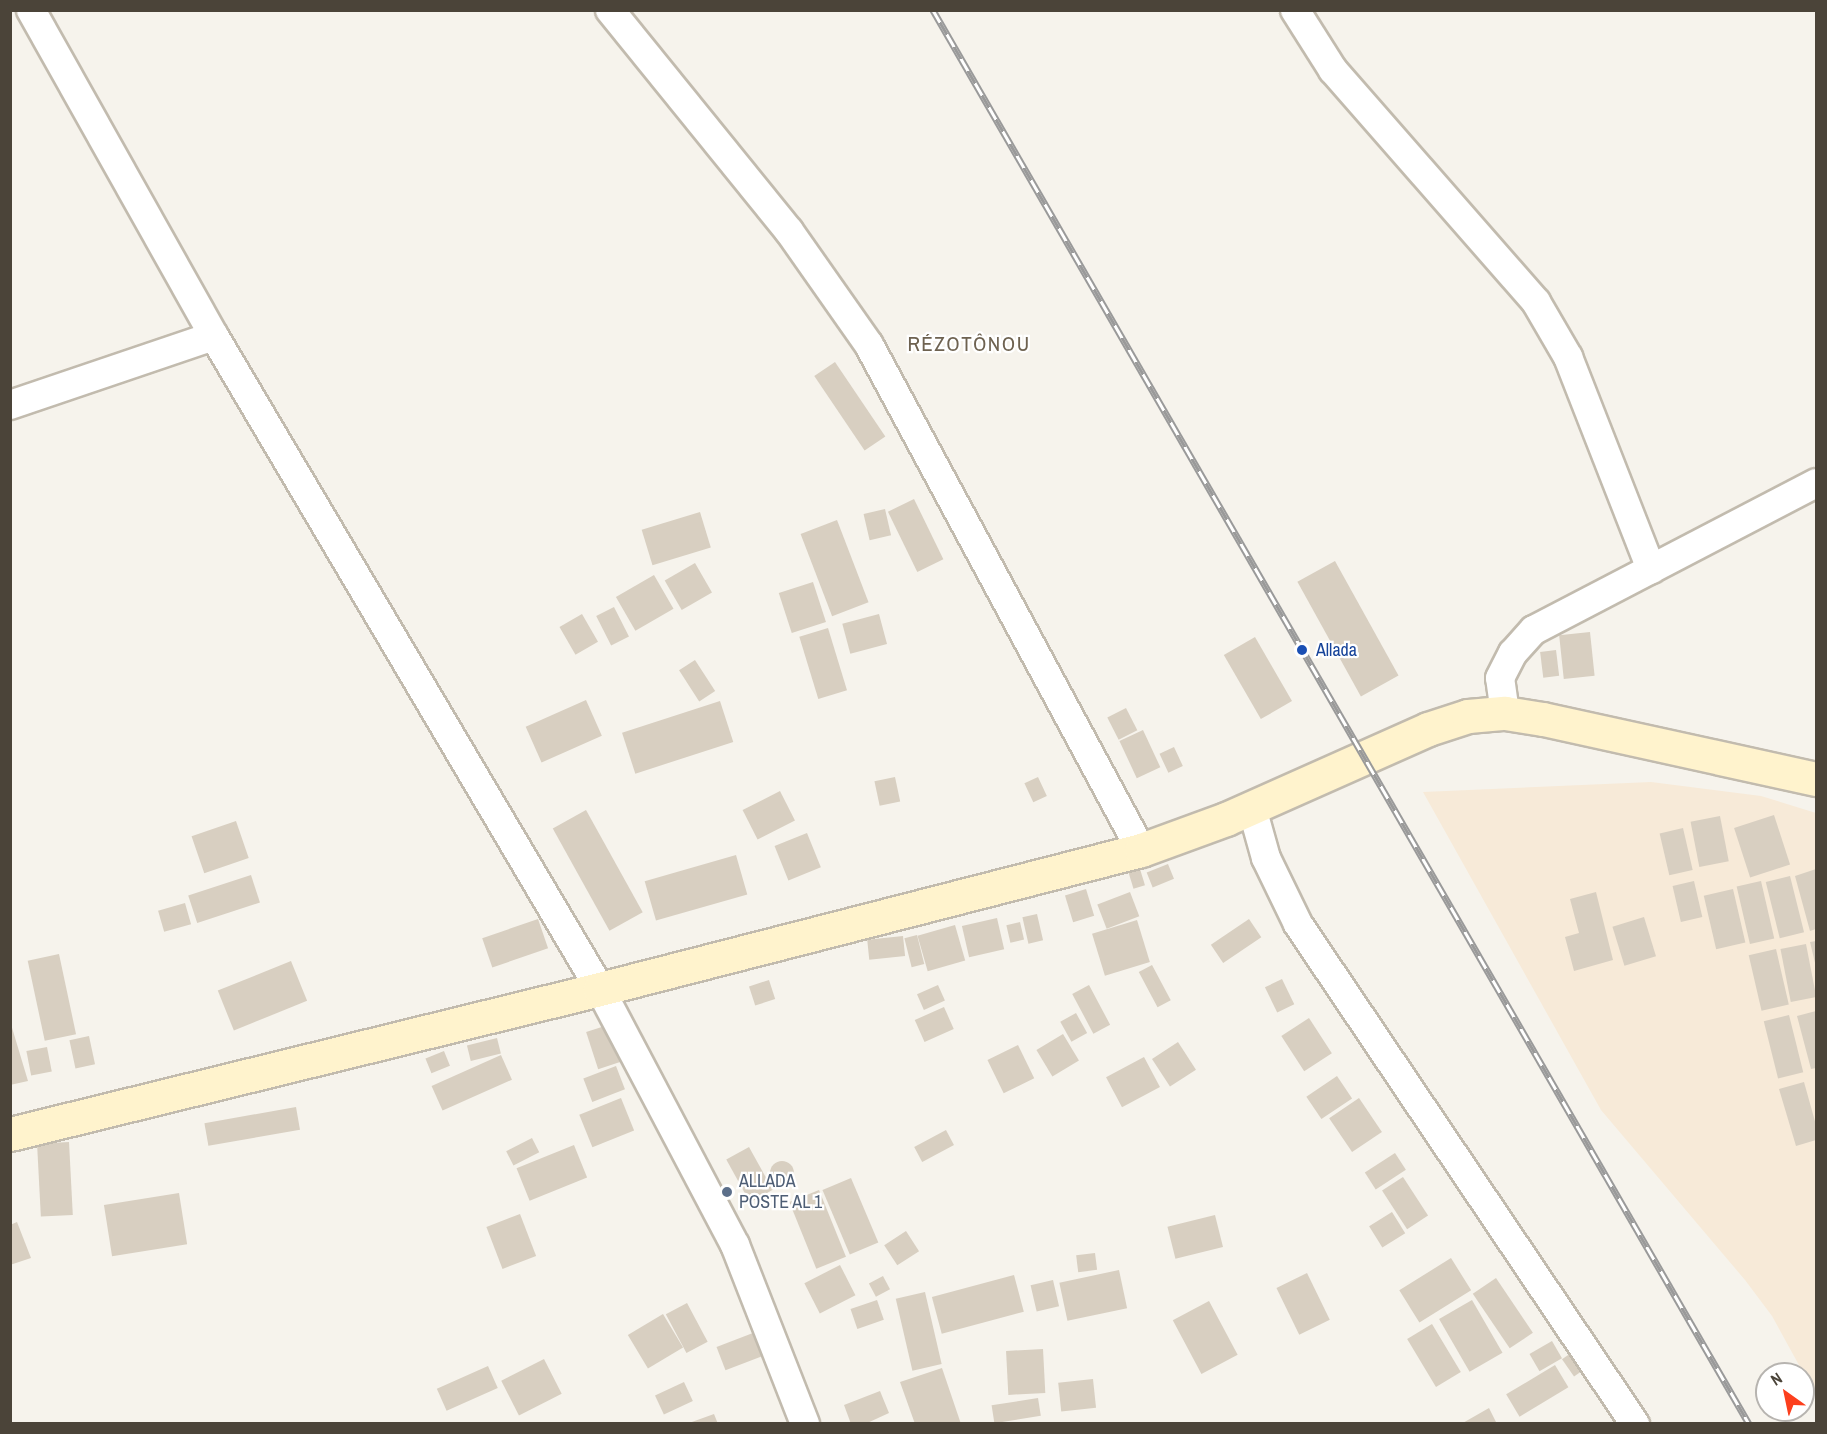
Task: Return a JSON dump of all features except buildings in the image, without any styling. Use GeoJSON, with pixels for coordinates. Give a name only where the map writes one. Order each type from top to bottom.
{"type":"FeatureCollection","features":[{"type":"Feature","properties":{"kind":"main road"},"geometry":{"type":"LineString","coordinates":[[10,1134],[600,989],[1141,850],[1252,808],[1428,729],[1468,716],[1505,713],[1816,779]]}},
{"type":"Feature","properties":{"kind":"street"},"geometry":{"type":"LineString","coordinates":[[31,10],[214,336],[600,989],[735,1245],[806,1424]]}},
{"type":"Feature","properties":{"kind":"street"},"geometry":{"type":"LineString","coordinates":[[610,10],[789,231],[869,345],[1141,850]]}},
{"type":"Feature","properties":{"kind":"street"},"geometry":{"type":"LineString","coordinates":[[1294,10],[1333,70],[1536,302],[1568,357],[1651,569]]}},
{"type":"Feature","properties":{"kind":"street"},"geometry":{"type":"LineString","coordinates":[[10,405],[214,336]]}},
{"type":"Feature","properties":{"kind":"street"},"geometry":{"type":"LineString","coordinates":[[1505,713],[1500,678],[1513,653],[1534,630],[1816,483]]}},
{"type":"Feature","properties":{"kind":"street"},"geometry":{"type":"LineString","coordinates":[[1252,808],[1266,858],[1298,924],[1635,1424]]}},
{"type":"Feature","properties":{"kind":"shaded area"},"geometry":{"type":"Polygon","coordinates":[[[1651,782],[1761,796],[1816,813],[1816,1396],[1815,1362],[1797,1362],[1772,1316],[1745,1280],[1601,1110],[1423,792],[1651,782]]]}},
{"type":"Feature","properties":{"kind":"railway"},"geometry":{"type":"LineString","coordinates":[[933,10],[1749,1424]]}},
{"type":"Feature","properties":{"kind":"place","name":"Allada"},"geometry":{"type":"Point","coordinates":[1302,650]}},
{"type":"Feature","properties":{"kind":"place","name":"ALLADA POSTE AL 1"},"geometry":{"type":"Point","coordinates":[727,1192]}},
{"type":"Feature","properties":{"kind":"district","name":"RÉZOTÔNOU"},"geometry":{"type":"Point","coordinates":[969,344]}}]}
